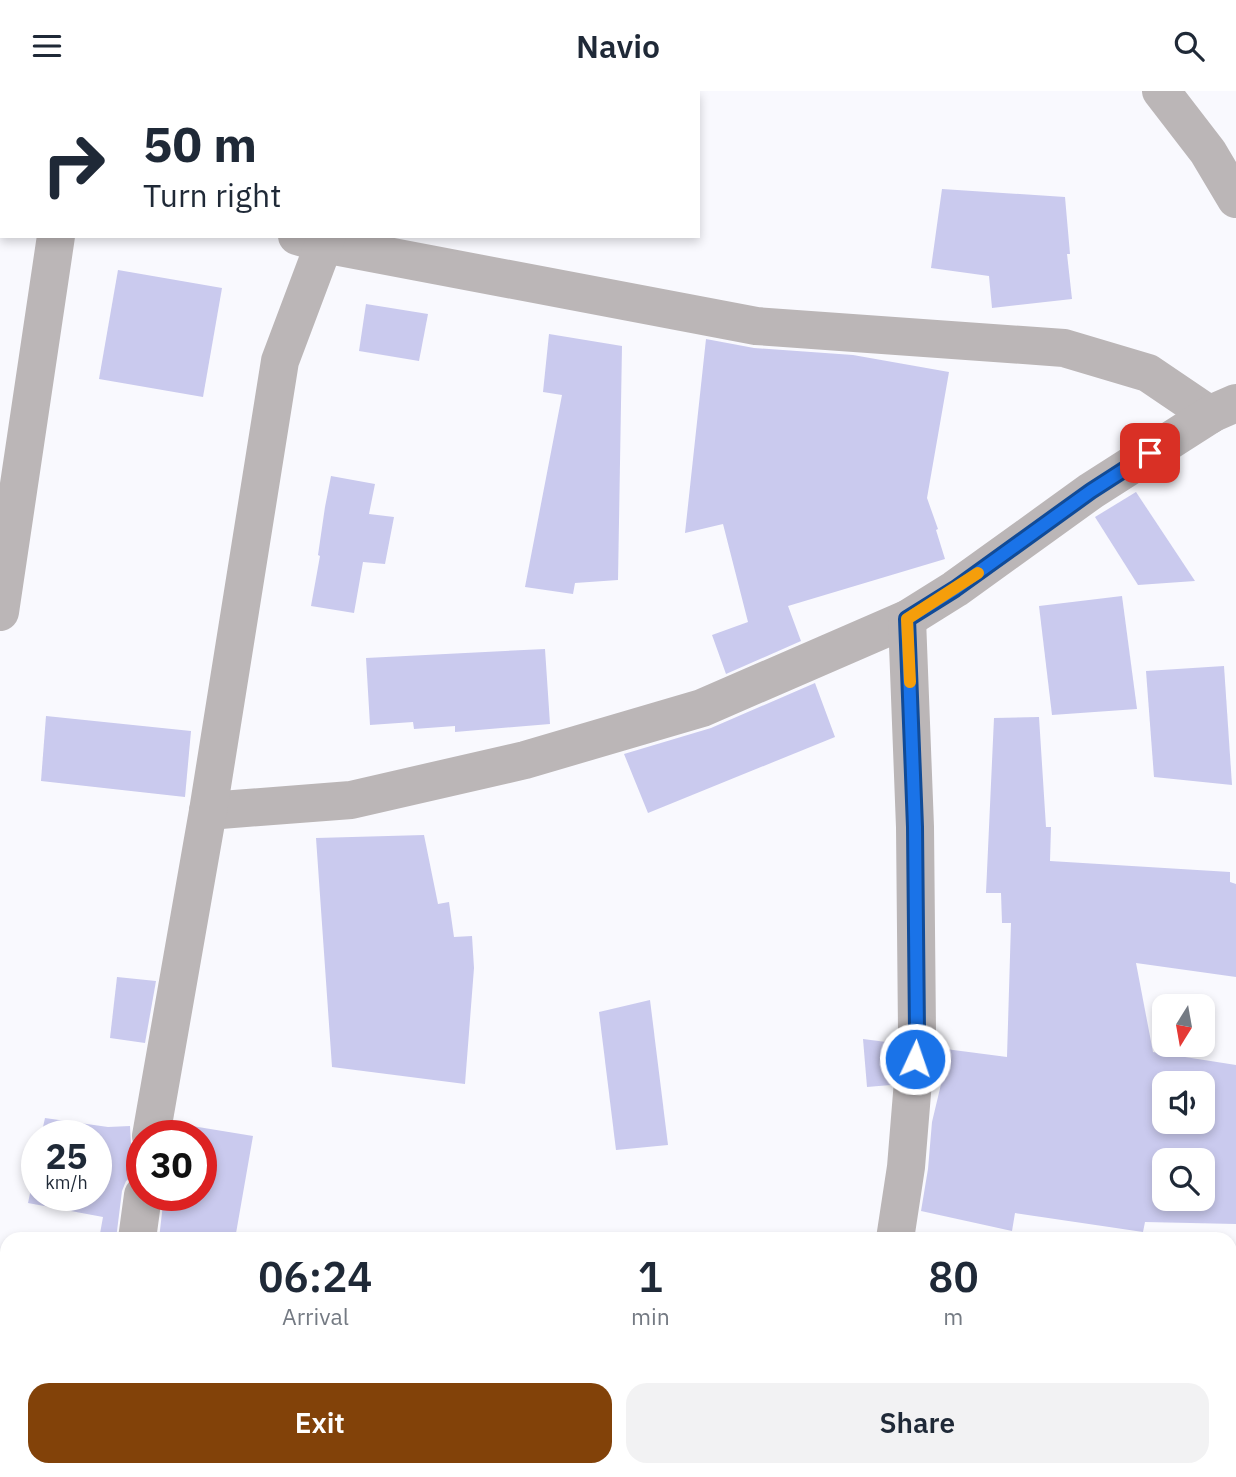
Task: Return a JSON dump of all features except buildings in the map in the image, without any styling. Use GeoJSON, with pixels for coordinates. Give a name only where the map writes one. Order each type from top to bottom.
{"type":"FeatureCollection","features":[{"type":"Feature","properties":{"kind":"street"},"geometry":{"type":"LineString","coordinates":[[1161,91],[1208,152],[1236,199]]}},
{"type":"Feature","properties":{"kind":"street"},"geometry":{"type":"LineString","coordinates":[[0,612],[56,238]]}},
{"type":"Feature","properties":{"kind":"street"},"geometry":{"type":"LineString","coordinates":[[154,1120],[208,811],[280,361],[316,239],[756,326],[1064,348],[1148,373],[1223,409]]}},
{"type":"Feature","properties":{"kind":"street"},"geometry":{"type":"LineString","coordinates":[[208,811],[351,800],[525,760],[702,708],[907,619],[955,589],[1091,491],[1223,409]]}},
{"type":"Feature","properties":{"kind":"street"},"geometry":{"type":"LineString","coordinates":[[896,1232],[906,1167],[917,1032],[915,827],[907,619]]}},
{"type":"Feature","properties":{"kind":"street"},"geometry":{"type":"LineString","coordinates":[[138,1232],[141,1211]]}},
{"type":"Feature","properties":{"kind":"slow traffic"},"geometry":{"type":"LineString","coordinates":[[910,682],[907,619],[978,573]]}},
{"type":"Feature","properties":{"kind":"route"},"geometry":{"type":"LineString","coordinates":[[915,1059],[915,827],[907,619],[955,589],[1091,491],[1150,453]]}}]}
